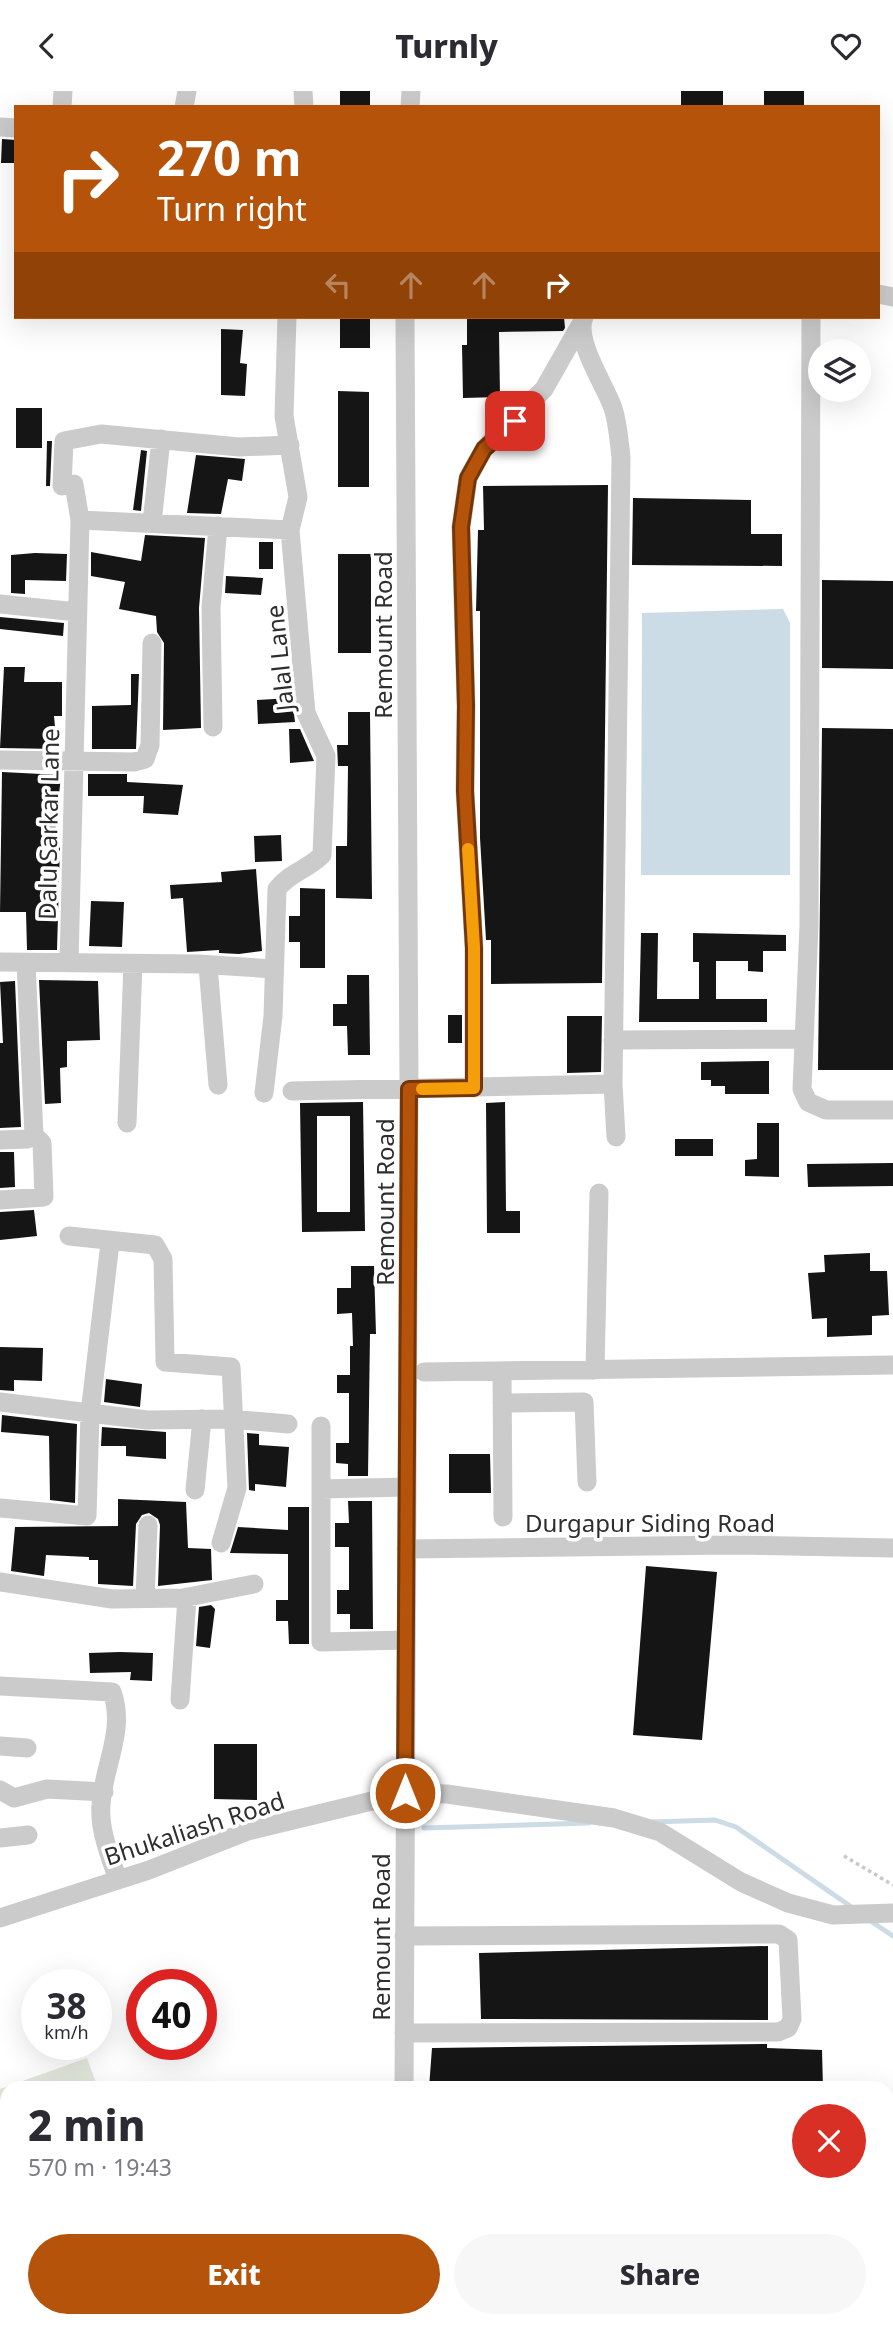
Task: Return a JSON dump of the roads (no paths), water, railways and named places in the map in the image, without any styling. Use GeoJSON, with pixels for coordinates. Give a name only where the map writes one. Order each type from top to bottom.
{"type":"FeatureCollection","features":[{"type":"Feature","properties":{"kind":"street","name":"Jalal Lane"},"geometry":{"type":"LineString","coordinates":[[274,969],[277,889],[288,875],[311,866],[322,855],[326,786],[326,756],[306,713],[304,701],[290,530],[298,497],[284,416],[287,319]]}},
{"type":"Feature","properties":{"kind":"street","name":"Remount Road"},"geometry":{"type":"LineString","coordinates":[[404,2081],[409,1089],[405,319]]}},
{"type":"Feature","properties":{"kind":"street"},"geometry":{"type":"LineString","coordinates":[[811,319],[809,912],[802,1090],[808,1103],[826,1110],[893,1110]]}},
{"type":"Feature","properties":{"kind":"street"},"geometry":{"type":"LineString","coordinates":[[474,1088],[474,948],[465,791],[466,706],[461,527],[468,478],[484,449],[544,389],[583,321]]}},
{"type":"Feature","properties":{"kind":"street"},"geometry":{"type":"LineString","coordinates":[[583,321],[588,354],[615,412],[621,457],[613,1040],[616,1137]]}},
{"type":"Feature","properties":{"kind":"street","name":"Dalu Sarkar Lane"},"geometry":{"type":"LineString","coordinates":[[69,963],[79,520],[74,484],[62,486],[64,441],[101,434],[161,439]]}},
{"type":"Feature","properties":{"kind":"street"},"geometry":{"type":"LineString","coordinates":[[152,523],[161,439],[239,447],[290,445]]}},
{"type":"Feature","properties":{"kind":"street"},"geometry":{"type":"LineString","coordinates":[[79,520],[290,530]]}},
{"type":"Feature","properties":{"kind":"street"},"geometry":{"type":"LineString","coordinates":[[214,727],[211,607],[218,526]]}},
{"type":"Feature","properties":{"kind":"street"},"geometry":{"type":"LineString","coordinates":[[0,604],[77,612]]}},
{"type":"Feature","properties":{"kind":"street"},"geometry":{"type":"LineString","coordinates":[[0,760],[74,759],[134,762],[145,759],[150,745],[152,643]]}},
{"type":"Feature","properties":{"kind":"street"},"geometry":{"type":"LineString","coordinates":[[0,962],[274,969],[273,1016],[264,1093]]}},
{"type":"Feature","properties":{"kind":"street"},"geometry":{"type":"LineString","coordinates":[[0,1200],[44,1197],[42,1143],[34,1135],[26,963]]}},
{"type":"Feature","properties":{"kind":"street"},"geometry":{"type":"LineString","coordinates":[[127,1123],[133,964]]}},
{"type":"Feature","properties":{"kind":"street"},"geometry":{"type":"LineString","coordinates":[[208,966],[218,1085]]}},
{"type":"Feature","properties":{"kind":"street"},"geometry":{"type":"LineString","coordinates":[[613,1040],[804,1039]]}},
{"type":"Feature","properties":{"kind":"street"},"geometry":{"type":"LineString","coordinates":[[292,1091],[613,1084]]}},
{"type":"Feature","properties":{"kind":"street"},"geometry":{"type":"LineString","coordinates":[[0,1140],[27,1139],[34,1135]]}},
{"type":"Feature","properties":{"kind":"street"},"geometry":{"type":"LineString","coordinates":[[595,1370],[598,1192]]}},
{"type":"Feature","properties":{"kind":"street"},"geometry":{"type":"LineString","coordinates":[[69,1236],[110,1243],[155,1245],[163,1259],[165,1362],[231,1367],[237,1488],[221,1543]]}},
{"type":"Feature","properties":{"kind":"street"},"geometry":{"type":"LineString","coordinates":[[0,1508],[87,1516],[90,1413],[110,1243]]}},
{"type":"Feature","properties":{"kind":"street"},"geometry":{"type":"LineString","coordinates":[[424,1372],[893,1365]]}},
{"type":"Feature","properties":{"kind":"street"},"geometry":{"type":"LineString","coordinates":[[502,1371],[503,1517]]}},
{"type":"Feature","properties":{"kind":"street"},"geometry":{"type":"LineString","coordinates":[[0,1402],[147,1420],[235,1419],[288,1424]]}},
{"type":"Feature","properties":{"kind":"street"},"geometry":{"type":"LineString","coordinates":[[502,1403],[584,1402],[587,1482]]}},
{"type":"Feature","properties":{"kind":"street"},"geometry":{"type":"LineString","coordinates":[[195,1490],[202,1419]]}},
{"type":"Feature","properties":{"kind":"street"},"geometry":{"type":"LineString","coordinates":[[321,1426],[321,1642],[406,1640]]}},
{"type":"Feature","properties":{"kind":"street"},"geometry":{"type":"LineString","coordinates":[[321,1489],[407,1487]]}},
{"type":"Feature","properties":{"kind":"street"},"geometry":{"type":"LineString","coordinates":[[145,1598],[148,1525]]}},
{"type":"Feature","properties":{"kind":"street","name":"Durgapur Siding Road"},"geometry":{"type":"LineString","coordinates":[[406,1549],[732,1545],[893,1548]]}},
{"type":"Feature","properties":{"kind":"street"},"geometry":{"type":"LineString","coordinates":[[0,1582],[112,1599],[187,1597],[254,1584]]}},
{"type":"Feature","properties":{"kind":"street"},"geometry":{"type":"LineString","coordinates":[[180,1700],[187,1597]]}},
{"type":"Feature","properties":{"kind":"street"},"geometry":{"type":"LineString","coordinates":[[0,1686],[112,1692],[116,1703],[113,1754],[100,1805],[106,1846],[118,1879]]}},
{"type":"Feature","properties":{"kind":"street"},"geometry":{"type":"LineString","coordinates":[[0,1746],[27,1748]]}},
{"type":"Feature","properties":{"kind":"street"},"geometry":{"type":"LineString","coordinates":[[0,1790],[14,1798],[47,1789],[104,1792]]}},
{"type":"Feature","properties":{"kind":"street","name":"Bhukaliash Road"},"geometry":{"type":"LineString","coordinates":[[0,1917],[118,1879],[248,1831],[405,1793],[447,1794],[614,1818],[660,1832],[741,1882],[788,1903],[833,1915],[893,1913]]}},
{"type":"Feature","properties":{"kind":"street"},"geometry":{"type":"LineString","coordinates":[[0,1838],[28,1835]]}},
{"type":"Feature","properties":{"kind":"street"},"geometry":{"type":"LineString","coordinates":[[404,1935],[779,1934],[788,1940],[791,1954],[792,2019],[788,2028],[778,2032],[404,2033]]}},
{"type":"Feature","properties":{"kind":"water"},"geometry":{"type":"Polygon","coordinates":[[[783,609],[790,623],[790,875],[641,875],[642,613],[783,609]]]}},
{"type":"Feature","properties":{"kind":"waterway"},"geometry":{"type":"LineString","coordinates":[[651,1822],[715,1820],[736,1827],[853,1908]]}},
{"type":"Feature","properties":{"kind":"waterway"},"geometry":{"type":"LineString","coordinates":[[424,1828],[589,1823]]}},
{"type":"Feature","properties":{"kind":"waterway"},"geometry":{"type":"LineString","coordinates":[[869,1920],[893,1936]]}}]}
